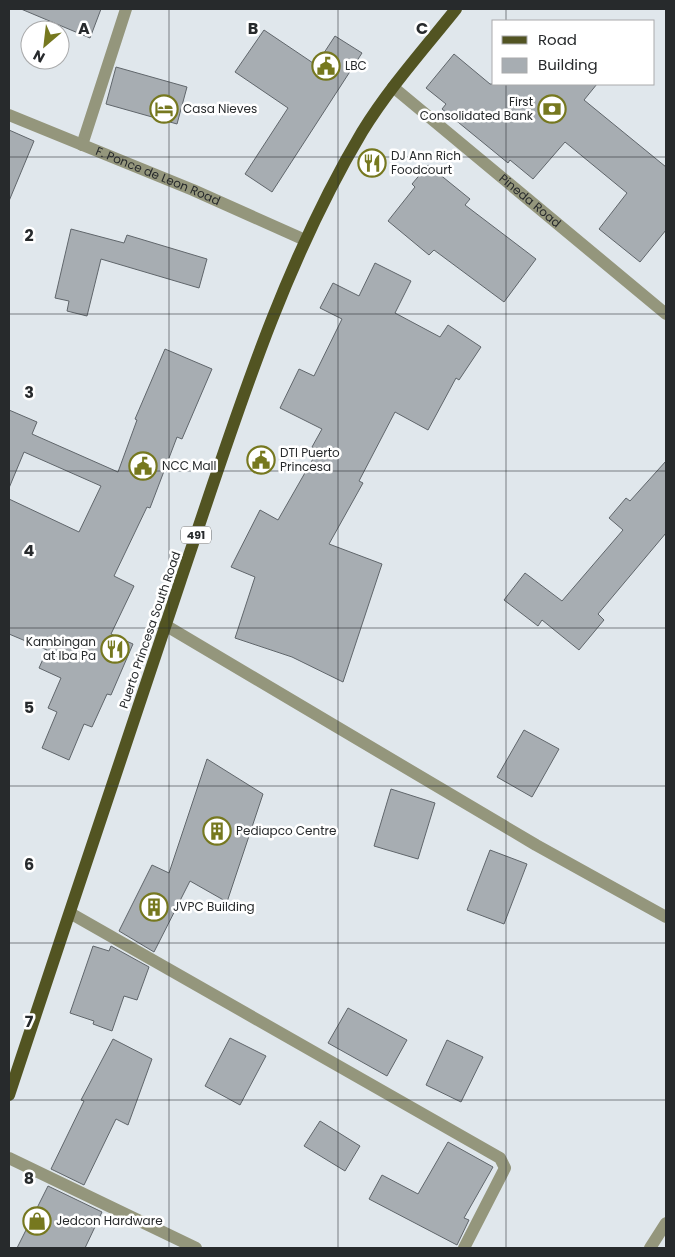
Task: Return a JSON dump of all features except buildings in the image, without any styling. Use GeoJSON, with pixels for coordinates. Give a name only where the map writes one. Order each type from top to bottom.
{"type":"FeatureCollection","features":[{"type":"Feature","properties":{"kind":"main road","name":"Puerto Princesa South Road"},"geometry":{"type":"LineString","coordinates":[[9,1095],[165,625],[240,407],[305,240],[363,130],[393,87],[456,9]]}},
{"type":"Feature","properties":{"kind":"street"},"geometry":{"type":"LineString","coordinates":[[82,145],[126,9]]}},
{"type":"Feature","properties":{"kind":"street","name":"Pineda Road"},"geometry":{"type":"LineString","coordinates":[[393,87],[666,314]]}},
{"type":"Feature","properties":{"kind":"street","name":"F. Ponce de Leon Road"},"geometry":{"type":"LineString","coordinates":[[9,115],[193,190],[305,240]]}},
{"type":"Feature","properties":{"kind":"street"},"geometry":{"type":"LineString","coordinates":[[165,625],[536,845],[666,918]]}},
{"type":"Feature","properties":{"kind":"street"},"geometry":{"type":"LineString","coordinates":[[70,914],[500,1158],[505,1168],[464,1248]]}},
{"type":"Feature","properties":{"kind":"street"},"geometry":{"type":"LineString","coordinates":[[9,1158],[196,1248]]}},
{"type":"Feature","properties":{"kind":"street"},"geometry":{"type":"LineString","coordinates":[[650,1248],[666,1223]]}},
{"type":"Feature","properties":{"kind":"place","name":"LBC"},"geometry":{"type":"Point","coordinates":[326,66]}},
{"type":"Feature","properties":{"kind":"place","name":"Casa Nieves"},"geometry":{"type":"Point","coordinates":[164,109]}},
{"type":"Feature","properties":{"kind":"place","name":"First Consolidated Bank"},"geometry":{"type":"Point","coordinates":[552,109]}},
{"type":"Feature","properties":{"kind":"place","name":"DJ Ann Rich Foodcourt"},"geometry":{"type":"Point","coordinates":[372,163]}},
{"type":"Feature","properties":{"kind":"place","name":"DTI Puerto Princesa"},"geometry":{"type":"Point","coordinates":[261,460]}},
{"type":"Feature","properties":{"kind":"place","name":"NCC Mall"},"geometry":{"type":"Point","coordinates":[143,466]}},
{"type":"Feature","properties":{"kind":"place","name":"Kambingan at Iba Pa"},"geometry":{"type":"Point","coordinates":[115,649]}},
{"type":"Feature","properties":{"kind":"place","name":"Pediapco Centre"},"geometry":{"type":"Point","coordinates":[217,831]}},
{"type":"Feature","properties":{"kind":"place","name":"JVPC Building"},"geometry":{"type":"Point","coordinates":[154,907]}},
{"type":"Feature","properties":{"kind":"place","name":"Jedcon Hardware"},"geometry":{"type":"Point","coordinates":[37,1221]}}]}
